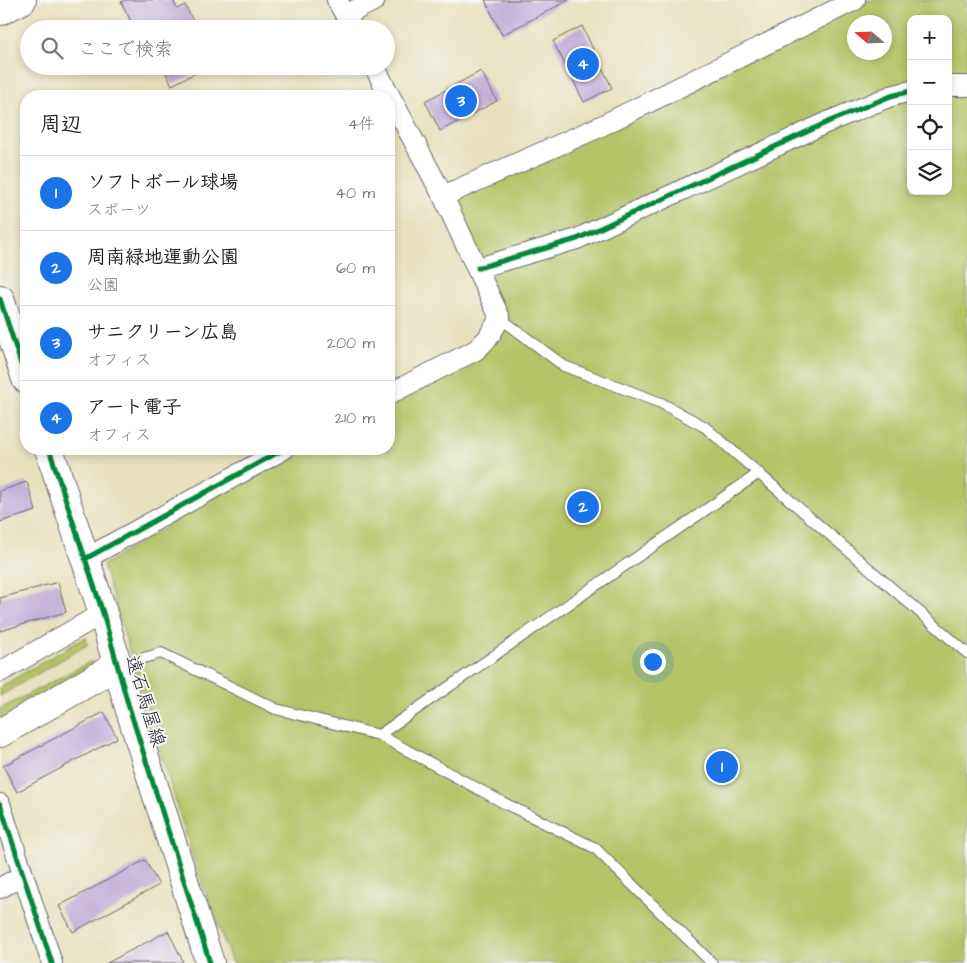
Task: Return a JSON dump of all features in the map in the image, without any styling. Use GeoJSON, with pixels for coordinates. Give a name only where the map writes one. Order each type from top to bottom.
{"type":"FeatureCollection","features":[{"type":"Feature","properties":{"kind":"main road"},"geometry":{"type":"LineString","coordinates":[[0,11],[22,0]]}},
{"type":"Feature","properties":{"kind":"main road"},"geometry":{"type":"LineString","coordinates":[[0,299],[20,361]]}},
{"type":"Feature","properties":{"kind":"main road","name":"遠石馬屋線"},"geometry":{"type":"LineString","coordinates":[[51,455],[103,613],[210,963]]}},
{"type":"Feature","properties":{"kind":"main road"},"geometry":{"type":"LineString","coordinates":[[0,732],[118,665]]}},
{"type":"Feature","properties":{"kind":"street"},"geometry":{"type":"LineString","coordinates":[[345,15],[375,0]]}},
{"type":"Feature","properties":{"kind":"street"},"geometry":{"type":"LineString","coordinates":[[443,196],[597,128],[855,0]]}},
{"type":"Feature","properties":{"kind":"street"},"geometry":{"type":"LineString","coordinates":[[379,75],[387,90]]}},
{"type":"Feature","properties":{"kind":"street"},"geometry":{"type":"LineString","coordinates":[[952,86],[967,86]]}},
{"type":"Feature","properties":{"kind":"street"},"geometry":{"type":"LineString","coordinates":[[478,268],[577,239],[830,121],[891,96],[907,92]]}},
{"type":"Feature","properties":{"kind":"street"},"geometry":{"type":"LineString","coordinates":[[395,106],[443,196],[500,318],[488,338],[476,350],[395,391]]}},
{"type":"Feature","properties":{"kind":"street"},"geometry":{"type":"LineString","coordinates":[[85,559],[273,455]]}},
{"type":"Feature","properties":{"kind":"street"},"geometry":{"type":"LineString","coordinates":[[0,672],[103,613]]}},
{"type":"Feature","properties":{"kind":"street"},"geometry":{"type":"LineString","coordinates":[[0,804],[52,963]]}},
{"type":"Feature","properties":{"kind":"street"},"geometry":{"type":"LineString","coordinates":[[0,888],[22,876]]}},
{"type":"Feature","properties":{"kind":"lane"},"geometry":{"type":"LineString","coordinates":[[500,318],[564,366],[661,404],[705,427],[967,653]]}},
{"type":"Feature","properties":{"kind":"lane"},"geometry":{"type":"LineString","coordinates":[[379,735],[759,474]]}},
{"type":"Feature","properties":{"kind":"lane"},"geometry":{"type":"LineString","coordinates":[[118,665],[161,653],[276,709],[379,735],[504,803],[595,848],[712,963]]}},
{"type":"Feature","properties":{"kind":"green space"},"geometry":{"type":"Polygon","coordinates":[[[852,0],[967,0],[967,963],[232,963],[195,864],[103,565],[284,455],[395,455],[395,392],[484,347],[497,323],[441,199],[852,0]]]}},
{"type":"Feature","properties":{"kind":"green space"},"geometry":{"type":"Polygon","coordinates":[[[86,637],[87,645],[0,696],[0,687],[86,637]]]}},
{"type":"Feature","properties":{"kind":"green space"},"geometry":{"type":"Polygon","coordinates":[[[92,661],[96,671],[0,722],[0,709],[92,661]]]}},
{"type":"Feature","properties":{"kind":"building"},"geometry":{"type":"Polygon","coordinates":[[[125,0],[173,0],[177,9],[185,5],[192,20],[130,20],[121,2],[125,0]]]}},
{"type":"Feature","properties":{"kind":"building"},"geometry":{"type":"Polygon","coordinates":[[[485,0],[569,0],[502,35],[485,0]]]}},
{"type":"Feature","properties":{"kind":"building"},"geometry":{"type":"Polygon","coordinates":[[[582,26],[612,88],[584,102],[553,41],[582,26]]]}},
{"type":"Feature","properties":{"kind":"building"},"geometry":{"type":"Polygon","coordinates":[[[481,71],[497,101],[440,131],[425,101],[481,71]]]}},
{"type":"Feature","properties":{"kind":"building"},"geometry":{"type":"Polygon","coordinates":[[[167,75],[191,75],[172,85],[167,75]]]}},
{"type":"Feature","properties":{"kind":"building"},"geometry":{"type":"Polygon","coordinates":[[[27,482],[36,511],[0,522],[0,491],[27,482]]]}},
{"type":"Feature","properties":{"kind":"building"},"geometry":{"type":"Polygon","coordinates":[[[58,582],[66,612],[0,631],[0,598],[58,582]]]}},
{"type":"Feature","properties":{"kind":"building"},"geometry":{"type":"Polygon","coordinates":[[[104,712],[117,738],[17,792],[3,766],[104,712]]]}},
{"type":"Feature","properties":{"kind":"building"},"geometry":{"type":"Polygon","coordinates":[[[145,860],[159,885],[73,932],[59,906],[145,860]]]}},
{"type":"Feature","properties":{"kind":"building"},"geometry":{"type":"Polygon","coordinates":[[[168,931],[183,961],[178,963],[107,963],[168,931]]]}},
{"type":"Feature","properties":{"kind":"cycle path"},"geometry":{"type":"LineString","coordinates":[[478,268],[577,239],[830,121],[891,96],[907,92]]}},
{"type":"Feature","properties":{"kind":"cycle path"},"geometry":{"type":"LineString","coordinates":[[0,299],[20,361]]}},
{"type":"Feature","properties":{"kind":"cycle path"},"geometry":{"type":"LineString","coordinates":[[51,455],[103,613],[128,704],[210,963]]}},
{"type":"Feature","properties":{"kind":"cycle path"},"geometry":{"type":"LineString","coordinates":[[85,559],[273,455]]}},
{"type":"Feature","properties":{"kind":"cycle path"},"geometry":{"type":"LineString","coordinates":[[0,804],[52,963]]}},
{"type":"Feature","properties":{"kind":"place","name":"アート電子"},"geometry":{"type":"Point","coordinates":[583,64]}},
{"type":"Feature","properties":{"kind":"place","name":"サニクリーン広島"},"geometry":{"type":"Point","coordinates":[461,101]}},
{"type":"Feature","properties":{"kind":"place","name":"周南緑地運動公園"},"geometry":{"type":"Point","coordinates":[583,507]}},
{"type":"Feature","properties":{"kind":"place","name":"ソフトボール球場"},"geometry":{"type":"Point","coordinates":[722,767]}}]}
